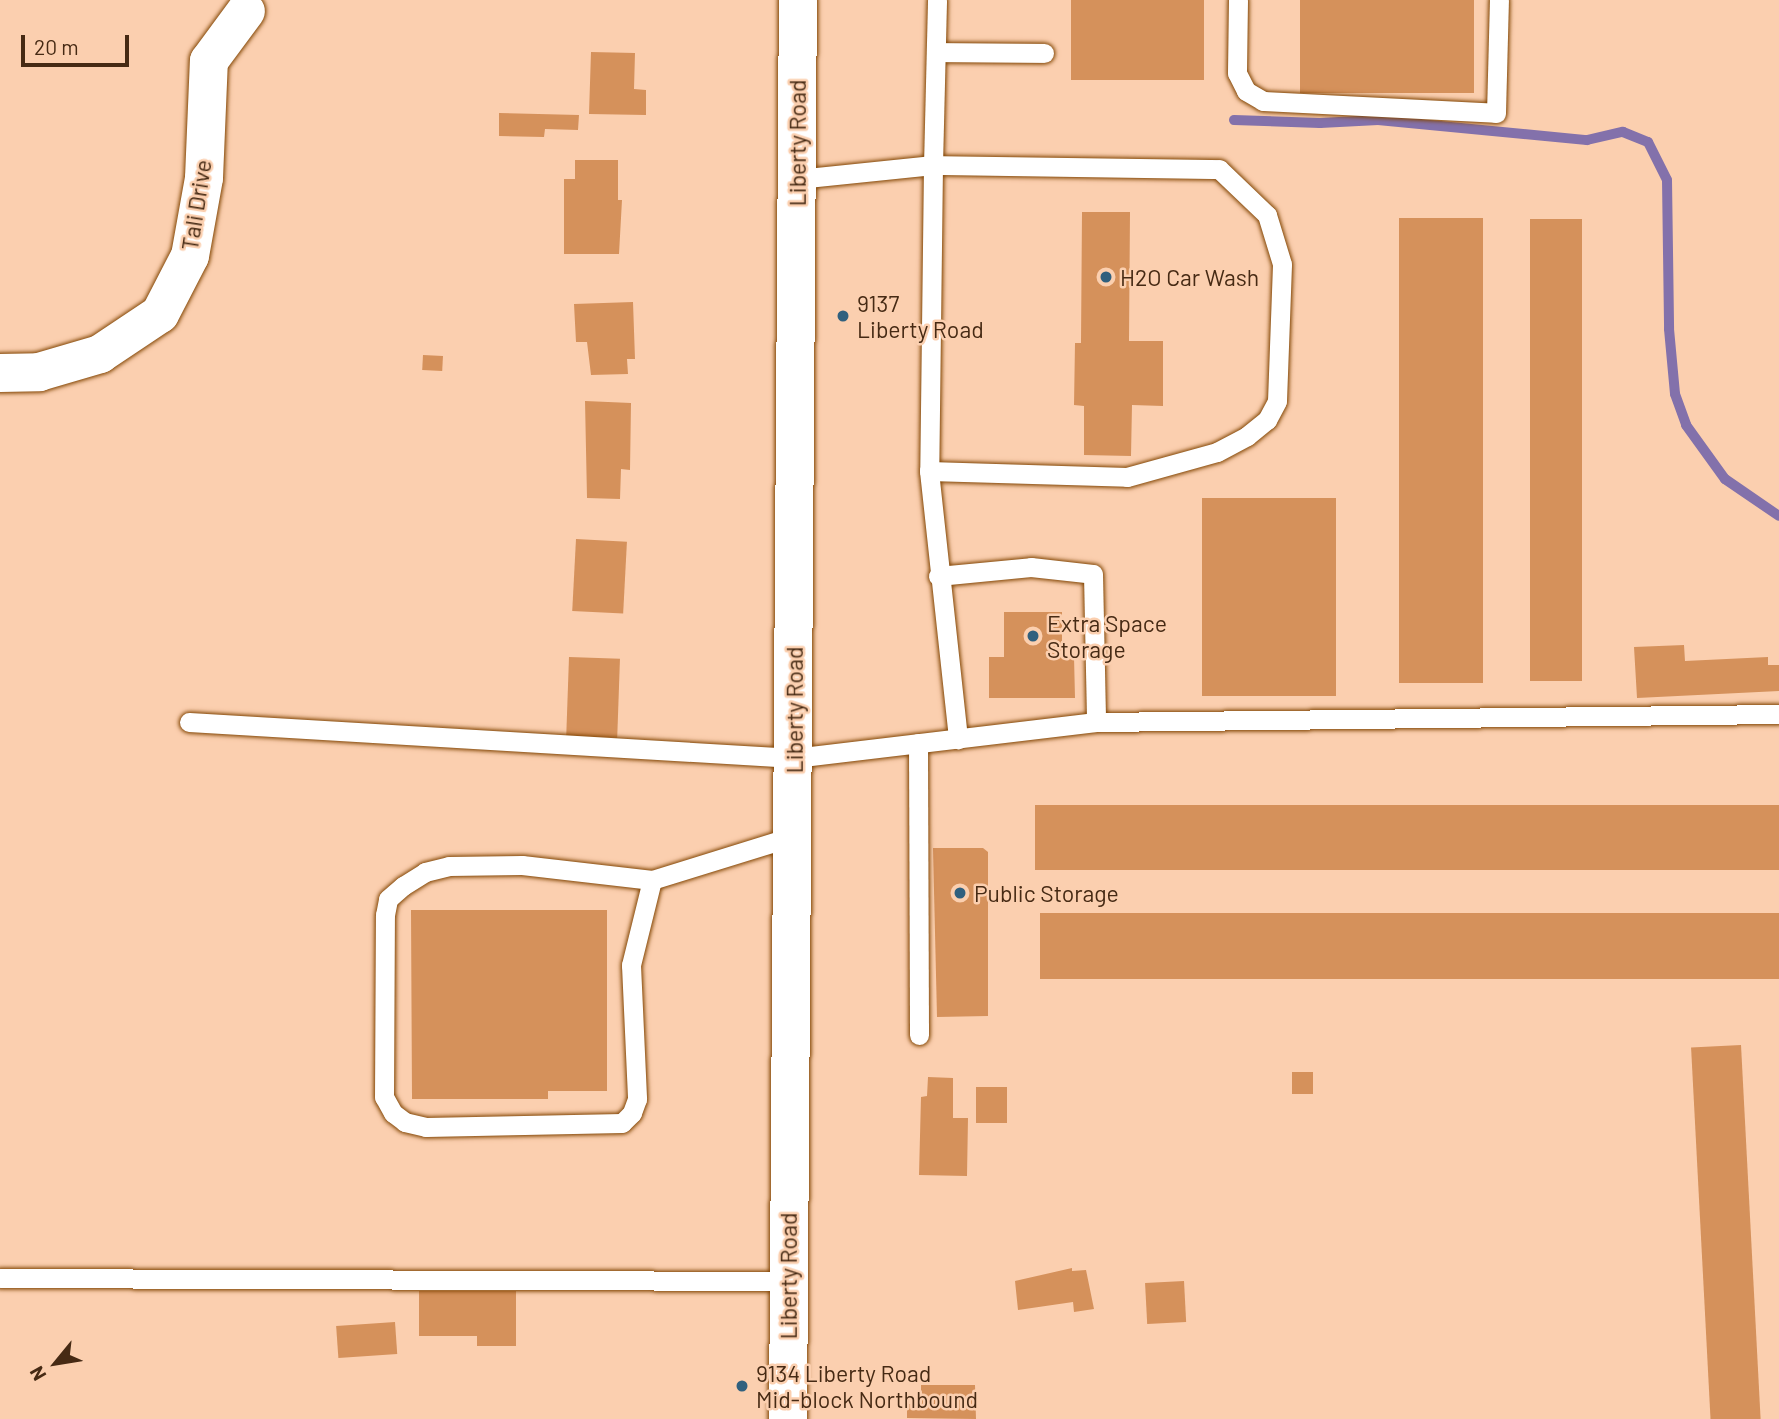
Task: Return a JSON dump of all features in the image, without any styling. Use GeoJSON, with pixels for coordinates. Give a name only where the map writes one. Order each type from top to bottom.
{"type":"FeatureCollection","features":[{"type":"Feature","properties":{"kind":"main road","name":"Liberty Road"},"geometry":{"type":"LineString","coordinates":[[788,1419],[798,0]]}},
{"type":"Feature","properties":{"kind":"main road","name":"Tali Drive"},"geometry":{"type":"LineString","coordinates":[[0,373],[39,372],[100,354],[160,314],[190,256],[205,178],[209,61],[246,11]]}},
{"type":"Feature","properties":{"kind":"lane"},"geometry":{"type":"LineString","coordinates":[[937,0],[929,471],[938,576],[958,739]]}},
{"type":"Feature","properties":{"kind":"lane"},"geometry":{"type":"LineString","coordinates":[[1238,0],[1237,73],[1246,90],[1263,101],[1496,113],[1499,0]]}},
{"type":"Feature","properties":{"kind":"lane"},"geometry":{"type":"LineString","coordinates":[[936,52],[1044,53]]}},
{"type":"Feature","properties":{"kind":"lane"},"geometry":{"type":"LineString","coordinates":[[797,179],[933,165],[1219,169],[1237,183],[1267,215],[1282,264],[1277,401],[1266,420],[1217,452],[1127,477],[929,471]]}},
{"type":"Feature","properties":{"kind":"lane"},"geometry":{"type":"LineString","coordinates":[[938,576],[1031,567],[1093,574],[1096,722]]}},
{"type":"Feature","properties":{"kind":"lane"},"geometry":{"type":"LineString","coordinates":[[189,722],[794,758],[1096,722],[1779,714]]}},
{"type":"Feature","properties":{"kind":"lane"},"geometry":{"type":"LineString","coordinates":[[918,743],[919,1035]]}},
{"type":"Feature","properties":{"kind":"lane"},"geometry":{"type":"LineString","coordinates":[[652,880],[631,965],[637,1099],[622,1123],[426,1126],[405,1122],[393,1113],[384,1097],[388,899],[425,872],[449,866],[522,865],[652,880],[794,836]]}},
{"type":"Feature","properties":{"kind":"lane"},"geometry":{"type":"LineString","coordinates":[[0,1278],[788,1281]]}},
{"type":"Feature","properties":{"kind":"building"},"geometry":{"type":"Polygon","coordinates":[[[1071,0],[1204,0],[1204,80],[1071,80],[1071,0]]]}},
{"type":"Feature","properties":{"kind":"building"},"geometry":{"type":"Polygon","coordinates":[[[1300,0],[1474,0],[1474,93],[1300,93],[1300,0]]]}},
{"type":"Feature","properties":{"kind":"building"},"geometry":{"type":"Polygon","coordinates":[[[591,52],[635,53],[634,89],[646,90],[646,115],[589,114],[591,52]]]}},
{"type":"Feature","properties":{"kind":"building"},"geometry":{"type":"Polygon","coordinates":[[[499,113],[579,115],[578,130],[545,129],[544,137],[499,136],[499,113]]]}},
{"type":"Feature","properties":{"kind":"building"},"geometry":{"type":"Polygon","coordinates":[[[575,160],[618,160],[618,200],[622,200],[619,254],[564,254],[564,179],[575,179],[575,160]]]}},
{"type":"Feature","properties":{"kind":"building","name":"H2O Car Wash"},"geometry":{"type":"Polygon","coordinates":[[[1082,212],[1130,212],[1129,341],[1163,341],[1163,406],[1132,405],[1131,456],[1084,455],[1084,406],[1074,405],[1075,343],[1081,343],[1082,212]]]}},
{"type":"Feature","properties":{"kind":"building"},"geometry":{"type":"Polygon","coordinates":[[[1399,218],[1483,218],[1483,683],[1399,683],[1399,218]]]}},
{"type":"Feature","properties":{"kind":"building"},"geometry":{"type":"Polygon","coordinates":[[[1530,219],[1582,219],[1582,681],[1530,681],[1530,219]]]}},
{"type":"Feature","properties":{"kind":"building"},"geometry":{"type":"Polygon","coordinates":[[[633,302],[635,359],[627,359],[628,374],[591,375],[587,342],[576,342],[574,304],[633,302]]]}},
{"type":"Feature","properties":{"kind":"building"},"geometry":{"type":"Polygon","coordinates":[[[423,355],[443,356],[442,371],[422,370],[423,355]]]}},
{"type":"Feature","properties":{"kind":"building"},"geometry":{"type":"Polygon","coordinates":[[[585,401],[631,403],[630,470],[621,469],[620,499],[587,498],[585,401]]]}},
{"type":"Feature","properties":{"kind":"building"},"geometry":{"type":"Polygon","coordinates":[[[1202,498],[1336,498],[1336,696],[1202,696],[1202,498]]]}},
{"type":"Feature","properties":{"kind":"building"},"geometry":{"type":"Polygon","coordinates":[[[576,539],[627,542],[623,614],[572,611],[576,539]]]}},
{"type":"Feature","properties":{"kind":"building","name":"Extra Space Storage"},"geometry":{"type":"Polygon","coordinates":[[[1004,612],[1062,612],[1062,656],[1074,656],[1075,698],[989,698],[989,657],[1004,657],[1004,612]]]}},
{"type":"Feature","properties":{"kind":"building"},"geometry":{"type":"Polygon","coordinates":[[[1684,645],[1685,661],[1768,657],[1768,665],[1779,665],[1779,691],[1637,698],[1634,647],[1684,645]]]}},
{"type":"Feature","properties":{"kind":"building"},"geometry":{"type":"Polygon","coordinates":[[[569,657],[620,659],[617,738],[566,736],[569,657]]]}},
{"type":"Feature","properties":{"kind":"building"},"geometry":{"type":"Polygon","coordinates":[[[1035,805],[1779,805],[1779,870],[1035,870],[1035,805]]]}},
{"type":"Feature","properties":{"kind":"building","name":"Public Storage"},"geometry":{"type":"Polygon","coordinates":[[[933,848],[983,848],[988,852],[988,1016],[937,1017],[933,848]]]}},
{"type":"Feature","properties":{"kind":"building"},"geometry":{"type":"Polygon","coordinates":[[[411,910],[607,910],[607,1091],[548,1091],[548,1099],[412,1099],[411,910]]]}},
{"type":"Feature","properties":{"kind":"building"},"geometry":{"type":"Polygon","coordinates":[[[1040,913],[1779,913],[1779,979],[1040,979],[1040,913]]]}},
{"type":"Feature","properties":{"kind":"building"},"geometry":{"type":"Polygon","coordinates":[[[1741,1045],[1761,1419],[1711,1419],[1691,1048],[1741,1045]]]}},
{"type":"Feature","properties":{"kind":"building"},"geometry":{"type":"Polygon","coordinates":[[[1292,1072],[1313,1072],[1313,1094],[1292,1094],[1292,1072]]]}},
{"type":"Feature","properties":{"kind":"building"},"geometry":{"type":"Polygon","coordinates":[[[928,1077],[953,1078],[953,1118],[968,1118],[967,1176],[919,1175],[921,1097],[927,1096],[928,1077]]]}},
{"type":"Feature","properties":{"kind":"building"},"geometry":{"type":"Polygon","coordinates":[[[976,1087],[1007,1087],[1007,1123],[976,1123],[976,1087]]]}},
{"type":"Feature","properties":{"kind":"building"},"geometry":{"type":"Polygon","coordinates":[[[1072,1268],[1072,1271],[1086,1270],[1094,1309],[1074,1312],[1073,1302],[1018,1310],[1015,1281],[1072,1268]]]}},
{"type":"Feature","properties":{"kind":"building"},"geometry":{"type":"Polygon","coordinates":[[[1184,1281],[1186,1322],[1147,1324],[1145,1283],[1184,1281]]]}},
{"type":"Feature","properties":{"kind":"building"},"geometry":{"type":"Polygon","coordinates":[[[419,1291],[516,1291],[516,1346],[477,1346],[477,1336],[419,1336],[419,1291]]]}},
{"type":"Feature","properties":{"kind":"building"},"geometry":{"type":"Polygon","coordinates":[[[395,1322],[397,1354],[338,1358],[336,1326],[395,1322]]]}},
{"type":"Feature","properties":{"kind":"building"},"geometry":{"type":"Polygon","coordinates":[[[921,1385],[975,1385],[976,1419],[907,1418],[907,1404],[921,1404],[921,1385]]]}},
{"type":"Feature","properties":{"kind":"waterway"},"geometry":{"type":"LineString","coordinates":[[1234,120],[1320,123],[1378,120],[1587,140],[1623,132],[1648,142],[1667,180],[1669,329],[1675,394],[1686,425],[1725,479],[1779,516]]}},
{"type":"Feature","properties":{"kind":"place","name":"H2O Car Wash"},"geometry":{"type":"Point","coordinates":[1106,277]}},
{"type":"Feature","properties":{"kind":"place","name":"9137 Liberty Road"},"geometry":{"type":"Point","coordinates":[843,316]}},
{"type":"Feature","properties":{"kind":"place","name":"Extra Space Storage"},"geometry":{"type":"Point","coordinates":[1033,636]}},
{"type":"Feature","properties":{"kind":"place","name":"Public Storage"},"geometry":{"type":"Point","coordinates":[960,893]}},
{"type":"Feature","properties":{"kind":"place","name":"9134 Liberty Road Mid-block Northbound"},"geometry":{"type":"Point","coordinates":[742,1386]}}]}
